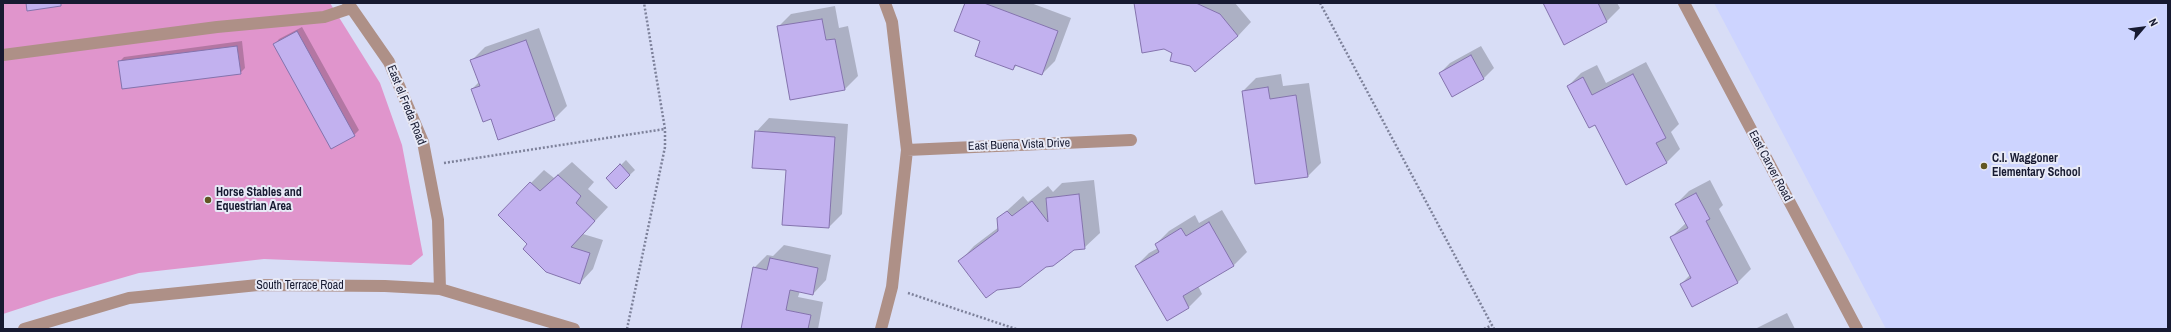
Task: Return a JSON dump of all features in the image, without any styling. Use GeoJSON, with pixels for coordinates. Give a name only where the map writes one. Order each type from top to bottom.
{"type":"FeatureCollection","features":[{"type":"Feature","properties":{"kind":"street"},"geometry":{"type":"LineString","coordinates":[[881,329],[892,287],[907,150],[892,22],[885,3]]}},
{"type":"Feature","properties":{"kind":"street","name":"East Carver Road"},"geometry":{"type":"LineString","coordinates":[[1684,3],[1856,329]]}},
{"type":"Feature","properties":{"kind":"street"},"geometry":{"type":"LineString","coordinates":[[3,55],[217,27],[324,17],[350,6]]}},
{"type":"Feature","properties":{"kind":"street","name":"East el Freda Road"},"geometry":{"type":"LineString","coordinates":[[350,6],[389,62],[423,142],[438,220],[440,290]]}},
{"type":"Feature","properties":{"kind":"street","name":"East Buena Vista Drive"},"geometry":{"type":"LineString","coordinates":[[907,150],[1131,140]]}},
{"type":"Feature","properties":{"kind":"street","name":"South Terrace Road"},"geometry":{"type":"LineString","coordinates":[[24,329],[129,298],[251,286],[385,286],[440,290],[574,329]]}},
{"type":"Feature","properties":{"kind":"path"},"geometry":{"type":"LineString","coordinates":[[627,329],[665,147],[665,129],[644,3]]}},
{"type":"Feature","properties":{"kind":"path"},"geometry":{"type":"LineString","coordinates":[[1320,3],[1494,329]]}},
{"type":"Feature","properties":{"kind":"path"},"geometry":{"type":"LineString","coordinates":[[427,165],[665,129]]}},
{"type":"Feature","properties":{"kind":"path"},"geometry":{"type":"LineString","coordinates":[[892,287],[1016,329]]}},
{"type":"Feature","properties":{"kind":"path"},"geometry":{"type":"LineString","coordinates":[[1484,329],[1492,325]]}},
{"type":"Feature","properties":{"kind":"shaded area","name":"Horse Stables and Equestrian Area"},"geometry":{"type":"Polygon","coordinates":[[[3,3],[330,3],[380,83],[402,145],[423,255],[411,265],[264,259],[139,273],[3,314],[3,3]]]}},
{"type":"Feature","properties":{"kind":"shaded area","name":"C.I. Waggoner Elementary School"},"geometry":{"type":"Polygon","coordinates":[[[1714,3],[2168,3],[2168,329],[1886,329],[1714,3]]]}},
{"type":"Feature","properties":{"kind":"building"},"geometry":{"type":"Polygon","coordinates":[[[26,3],[61,3],[61,6],[27,11],[26,3]]]}},
{"type":"Feature","properties":{"kind":"building"},"geometry":{"type":"Polygon","coordinates":[[[965,3],[984,3],[1058,31],[1042,75],[1015,65],[1013,70],[975,56],[980,41],[954,31],[965,3]]]}},
{"type":"Feature","properties":{"kind":"building"},"geometry":{"type":"Polygon","coordinates":[[[1134,3],[1196,3],[1220,14],[1238,36],[1195,72],[1190,66],[1170,61],[1172,53],[1164,49],[1142,53],[1134,3]]]}},
{"type":"Feature","properties":{"kind":"building"},"geometry":{"type":"Polygon","coordinates":[[[1543,3],[1598,3],[1607,22],[1564,45],[1543,3]]]}},
{"type":"Feature","properties":{"kind":"building"},"geometry":{"type":"Polygon","coordinates":[[[822,19],[826,40],[835,39],[845,90],[790,100],[777,26],[822,19]]]}},
{"type":"Feature","properties":{"kind":"building"},"geometry":{"type":"Polygon","coordinates":[[[297,31],[355,136],[331,149],[273,44],[297,31]]]}},
{"type":"Feature","properties":{"kind":"building"},"geometry":{"type":"Polygon","coordinates":[[[526,40],[555,120],[498,140],[491,119],[483,122],[471,89],[480,86],[470,60],[526,40]]]}},
{"type":"Feature","properties":{"kind":"building"},"geometry":{"type":"Polygon","coordinates":[[[237,46],[241,74],[122,89],[118,61],[237,46]]]}},
{"type":"Feature","properties":{"kind":"building"},"geometry":{"type":"Polygon","coordinates":[[[1471,55],[1484,79],[1452,97],[1439,73],[1471,55]]]}},
{"type":"Feature","properties":{"kind":"building"},"geometry":{"type":"Polygon","coordinates":[[[1633,74],[1666,138],[1656,143],[1667,163],[1626,185],[1595,125],[1589,128],[1567,86],[1583,77],[1592,95],[1633,74]]]}},
{"type":"Feature","properties":{"kind":"building"},"geometry":{"type":"Polygon","coordinates":[[[1268,87],[1270,99],[1296,95],[1308,177],[1255,184],[1242,91],[1268,87]]]}},
{"type":"Feature","properties":{"kind":"building"},"geometry":{"type":"Polygon","coordinates":[[[755,131],[835,137],[829,228],[782,225],[786,170],[752,168],[755,131]]]}},
{"type":"Feature","properties":{"kind":"building"},"geometry":{"type":"Polygon","coordinates":[[[620,164],[630,175],[616,189],[606,178],[620,164]]]}},
{"type":"Feature","properties":{"kind":"building"},"geometry":{"type":"Polygon","coordinates":[[[558,175],[581,196],[576,203],[595,221],[571,247],[590,253],[580,284],[546,272],[523,249],[527,244],[498,215],[530,182],[540,191],[558,175]]]}},
{"type":"Feature","properties":{"kind":"building"},"geometry":{"type":"Polygon","coordinates":[[[1696,193],[1710,219],[1706,221],[1738,283],[1692,307],[1680,284],[1691,278],[1670,237],[1688,228],[1675,204],[1696,193]]]}},
{"type":"Feature","properties":{"kind":"building"},"geometry":{"type":"Polygon","coordinates":[[[1079,194],[1085,249],[1074,250],[1053,266],[1046,267],[1020,287],[997,290],[986,298],[958,261],[998,231],[997,218],[1007,211],[1012,216],[1032,201],[1048,222],[1046,198],[1079,194]]]}},
{"type":"Feature","properties":{"kind":"building"},"geometry":{"type":"Polygon","coordinates":[[[1209,222],[1234,266],[1183,296],[1189,308],[1167,321],[1135,266],[1159,252],[1155,244],[1181,228],[1186,236],[1209,222]]]}},
{"type":"Feature","properties":{"kind":"building"},"geometry":{"type":"Polygon","coordinates":[[[770,258],[818,268],[813,295],[790,290],[786,310],[811,315],[808,329],[741,329],[753,267],[767,270],[770,258]]]}},
{"type":"Feature","properties":{"kind":"place","name":"C.I. Waggoner Elementary School"},"geometry":{"type":"Point","coordinates":[1984,166]}},
{"type":"Feature","properties":{"kind":"place","name":"Horse Stables and Equestrian Area"},"geometry":{"type":"Point","coordinates":[208,200]}}]}
